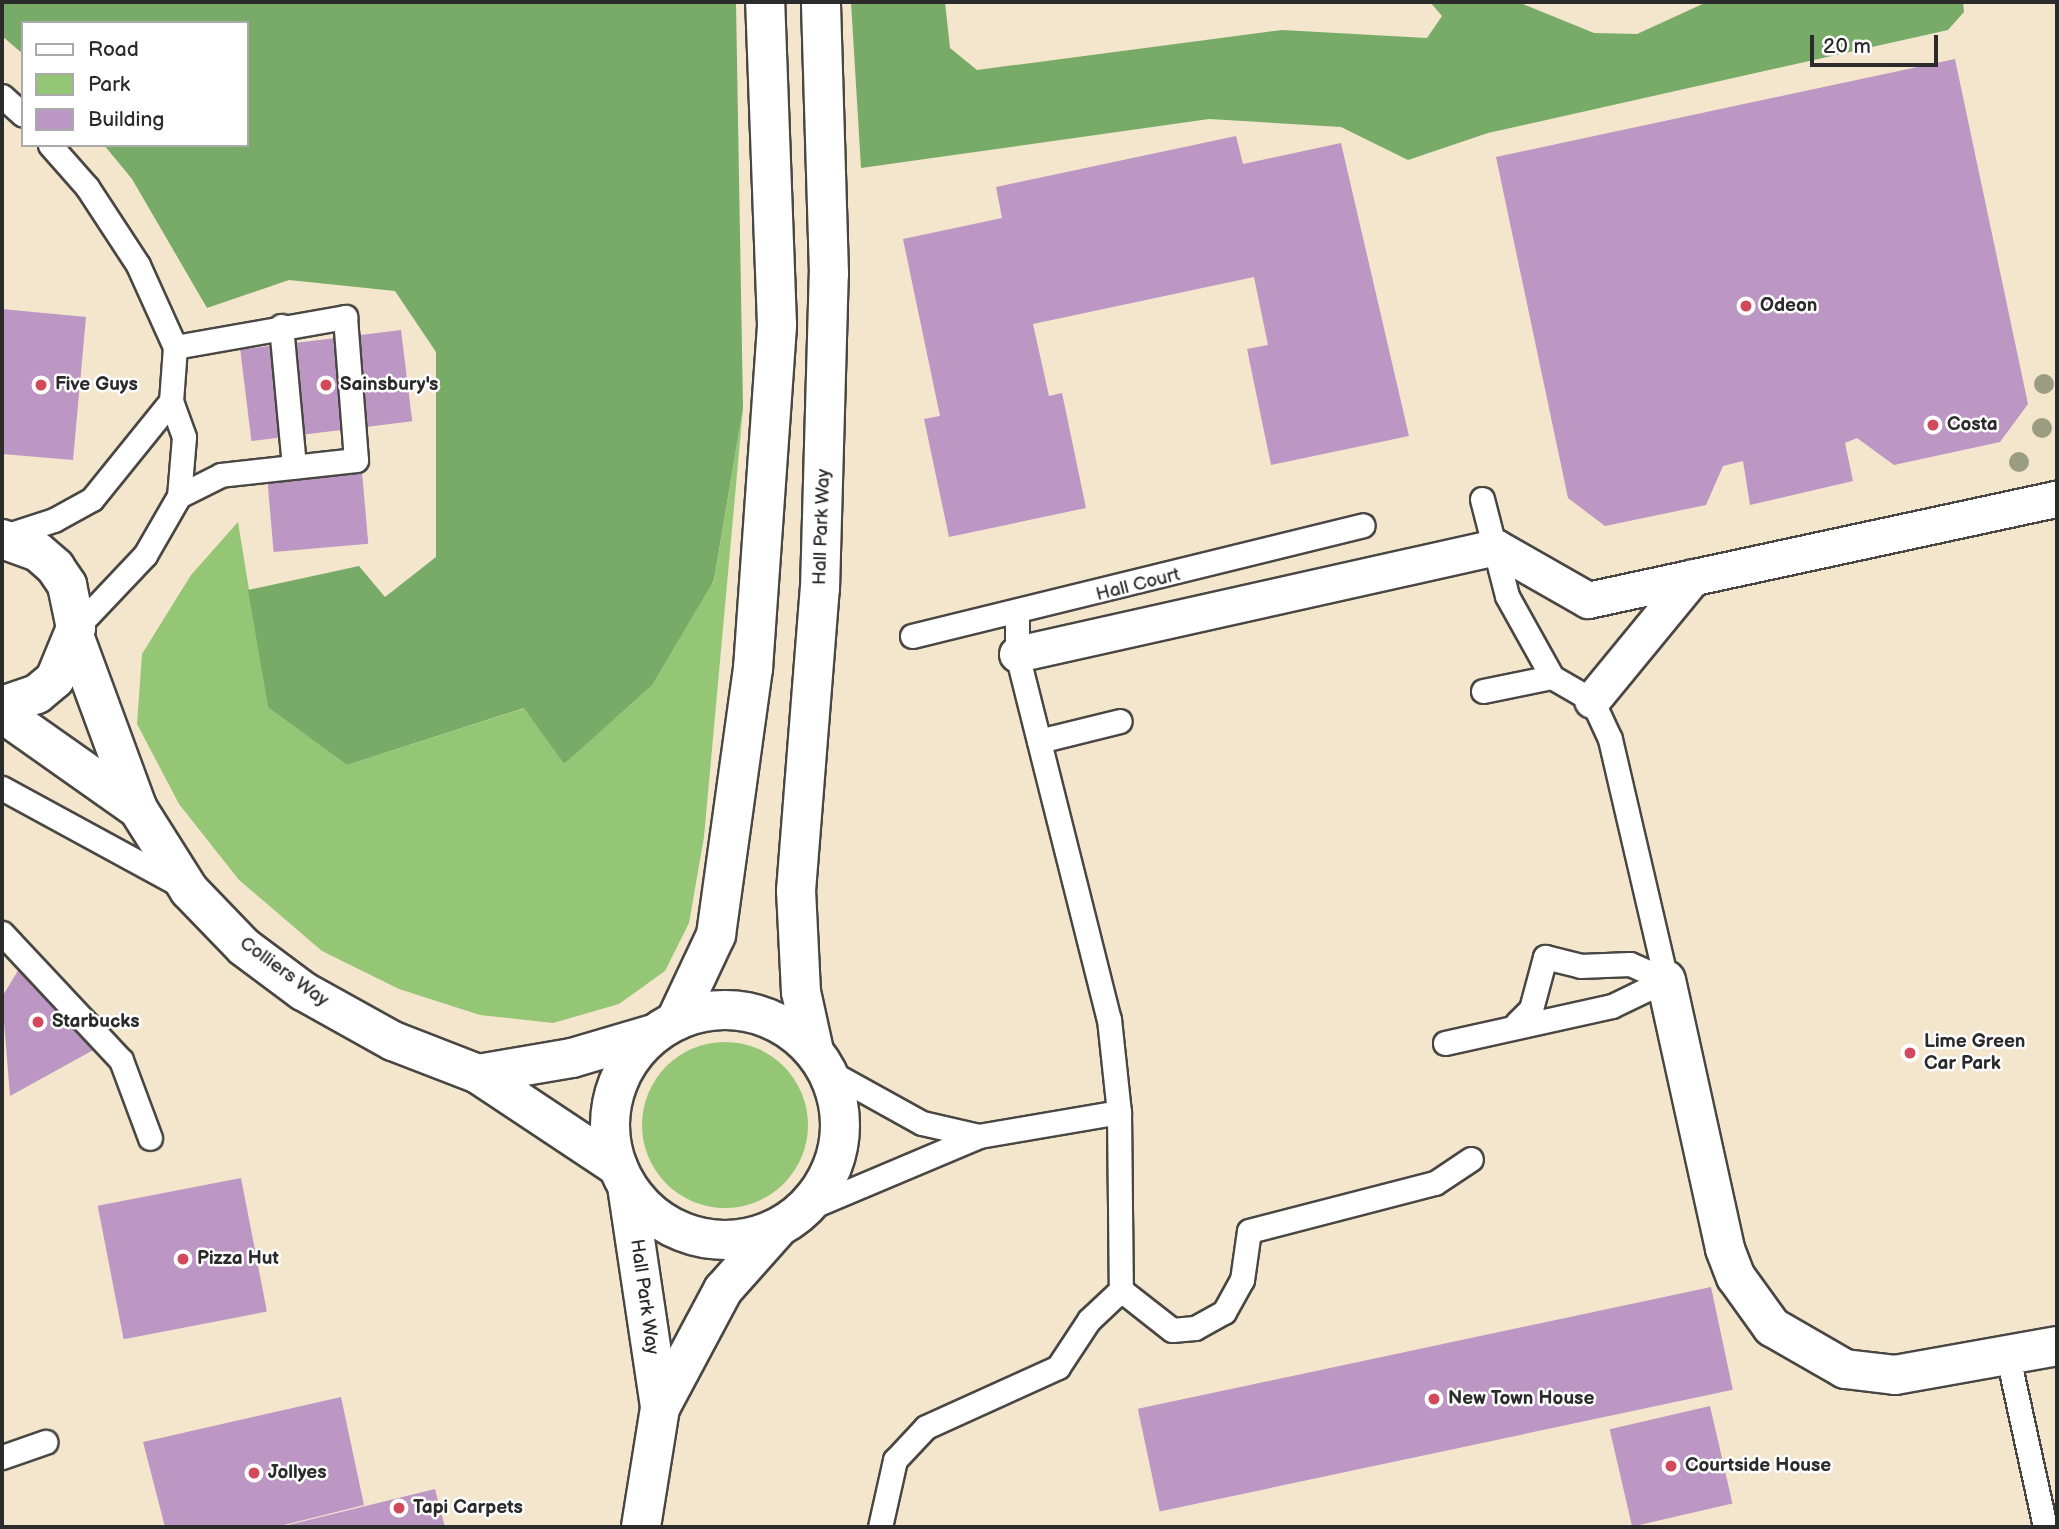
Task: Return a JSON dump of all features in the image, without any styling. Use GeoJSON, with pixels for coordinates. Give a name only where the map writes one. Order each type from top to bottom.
{"type":"FeatureCollection","features":[{"type":"Feature","properties":{"kind":"main road"},"geometry":{"type":"LineString","coordinates":[[478,1074],[572,1058],[665,1027],[712,1010],[750,1012],[785,1026],[821,1061],[838,1099],[837,1149],[823,1186],[791,1219],[746,1238],[690,1233],[650,1212],[623,1177],[610,1132],[614,1095],[628,1062],[665,1027],[716,935],[742,774],[777,325],[765,2]]}},
{"type":"Feature","properties":{"kind":"main road","name":"Hall Park Way"},"geometry":{"type":"LineString","coordinates":[[821,2],[829,274],[820,589],[796,891],[801,992],[821,1061]]}},
{"type":"Feature","properties":{"kind":"main road","name":"Colliers Way"},"geometry":{"type":"LineString","coordinates":[[2,538],[38,552],[55,567],[67,585],[76,633],[138,809],[189,890],[244,947],[303,990],[393,1041],[478,1074],[623,1177]]}},
{"type":"Feature","properties":{"kind":"main road"},"geometry":{"type":"LineString","coordinates":[[2,706],[37,694],[55,679],[76,633]]}},
{"type":"Feature","properties":{"kind":"main road","name":"Colliers Way"},"geometry":{"type":"LineString","coordinates":[[2,713],[138,809]]}},
{"type":"Feature","properties":{"kind":"main road"},"geometry":{"type":"LineString","coordinates":[[1666,980],[1725,1249],[1735,1277],[1772,1327],[1845,1369],[1895,1375],[2008,1357],[2057,1346]]}},
{"type":"Feature","properties":{"kind":"main road","name":"Hall Park Way"},"geometry":{"type":"LineString","coordinates":[[623,1177],[660,1408],[641,1527]]}},
{"type":"Feature","properties":{"kind":"main road","name":"Hall Park Way"},"geometry":{"type":"LineString","coordinates":[[660,1408],[723,1290],[791,1219]]}},
{"type":"Feature","properties":{"kind":"street"},"geometry":{"type":"LineString","coordinates":[[1017,654],[1495,548],[1588,600],[2057,499]]}},
{"type":"Feature","properties":{"kind":"street"},"geometry":{"type":"LineString","coordinates":[[1592,700],[1693,577]]}},
{"type":"Feature","properties":{"kind":"lane"},"geometry":{"type":"LineString","coordinates":[[2,96],[21,112]]}},
{"type":"Feature","properties":{"kind":"lane"},"geometry":{"type":"LineString","coordinates":[[52,147],[87,187],[138,265],[175,347],[172,401],[184,438],[179,496],[145,555],[76,633]]}},
{"type":"Feature","properties":{"kind":"lane"},"geometry":{"type":"LineString","coordinates":[[175,347],[281,326],[345,317],[356,460],[221,475],[179,496]]}},
{"type":"Feature","properties":{"kind":"lane"},"geometry":{"type":"LineString","coordinates":[[281,326],[294,466]]}},
{"type":"Feature","properties":{"kind":"lane"},"geometry":{"type":"LineString","coordinates":[[2,538],[54,520],[92,499],[172,401]]}},
{"type":"Feature","properties":{"kind":"lane"},"geometry":{"type":"LineString","coordinates":[[1482,499],[1507,596],[1552,677],[1592,700],[1610,739],[1666,980]]}},
{"type":"Feature","properties":{"kind":"lane","name":"Hall Court"},"geometry":{"type":"LineString","coordinates":[[912,636],[1017,615],[1363,525]]}},
{"type":"Feature","properties":{"kind":"lane"},"geometry":{"type":"LineString","coordinates":[[880,1527],[895,1460],[926,1427],[1058,1367],[1089,1320],[1121,1290],[1119,1112],[1109,1019],[1017,654],[1017,615]]}},
{"type":"Feature","properties":{"kind":"lane"},"geometry":{"type":"LineString","coordinates":[[1483,691],[1552,677]]}},
{"type":"Feature","properties":{"kind":"lane"},"geometry":{"type":"LineString","coordinates":[[1039,741],[1120,721]]}},
{"type":"Feature","properties":{"kind":"lane"},"geometry":{"type":"LineString","coordinates":[[2,788],[189,890]]}},
{"type":"Feature","properties":{"kind":"lane"},"geometry":{"type":"LineString","coordinates":[[2,933],[121,1060],[150,1138]]}},
{"type":"Feature","properties":{"kind":"lane"},"geometry":{"type":"LineString","coordinates":[[1517,1023],[1531,1009],[1545,957],[1580,966],[1630,964],[1666,980]]}},
{"type":"Feature","properties":{"kind":"lane"},"geometry":{"type":"LineString","coordinates":[[1445,1043],[1517,1023],[1612,1006],[1666,980]]}},
{"type":"Feature","properties":{"kind":"lane"},"geometry":{"type":"LineString","coordinates":[[821,1061],[922,1124],[979,1136]]}},
{"type":"Feature","properties":{"kind":"lane"},"geometry":{"type":"LineString","coordinates":[[791,1219],[979,1136],[1119,1112]]}},
{"type":"Feature","properties":{"kind":"lane"},"geometry":{"type":"LineString","coordinates":[[1121,1290],[1172,1330],[1195,1328],[1224,1312],[1242,1280],[1249,1231],[1435,1183],[1471,1159]]}},
{"type":"Feature","properties":{"kind":"lane"},"geometry":{"type":"LineString","coordinates":[[2008,1357],[2045,1527]]}},
{"type":"Feature","properties":{"kind":"lane"},"geometry":{"type":"LineString","coordinates":[[2,1457],[45,1442]]}},
{"type":"Feature","properties":{"kind":"green space"},"geometry":{"type":"Polygon","coordinates":[[[2,2],[736,2],[743,408],[714,580],[652,685],[564,764],[524,708],[347,765],[268,707],[248,590],[359,566],[385,597],[436,557],[436,352],[395,291],[289,280],[207,308],[132,179],[106,147],[248,147],[248,21],[21,21],[21,52],[2,36],[2,2]]]}},
{"type":"Feature","properties":{"kind":"green space"},"geometry":{"type":"Polygon","coordinates":[[[851,2],[945,2],[950,48],[977,70],[1282,30],[1427,38],[1442,16],[1430,2],[1518,2],[1594,33],[1637,34],[1707,2],[1963,2],[1964,12],[1948,30],[1488,133],[1408,160],[1341,127],[1209,119],[861,168],[851,2]]]}},
{"type":"Feature","properties":{"kind":"green space"},"geometry":{"type":"Polygon","coordinates":[[[743,408],[704,837],[689,923],[665,971],[619,1004],[553,1023],[480,1015],[399,989],[322,951],[239,880],[179,804],[137,724],[142,654],[191,575],[238,522],[268,706],[347,765],[525,708],[564,764],[714,581],[743,408]]]}},
{"type":"Feature","properties":{"kind":"green space"},"geometry":{"type":"Polygon","coordinates":[[[725,1042],[757,1048],[784,1066],[802,1093],[808,1125],[802,1157],[784,1184],[757,1202],[725,1208],[693,1202],[666,1184],[648,1157],[642,1125],[648,1093],[666,1066],[693,1048],[725,1042]]]}},
{"type":"Feature","properties":{"kind":"building"},"geometry":{"type":"Polygon","coordinates":[[[1955,59],[2028,404],[2000,442],[1894,465],[1857,438],[1845,443],[1853,481],[1750,505],[1743,461],[1723,466],[1706,505],[1605,526],[1568,498],[1496,157],[1955,59]]]}},
{"type":"Feature","properties":{"kind":"building"},"geometry":{"type":"Polygon","coordinates":[[[1236,136],[1243,164],[1341,143],[1409,436],[1271,465],[1247,349],[1268,345],[1254,277],[1033,324],[1049,396],[1062,393],[1086,508],[949,537],[924,419],[940,416],[903,239],[1002,218],[996,187],[1236,136]]]}},
{"type":"Feature","properties":{"kind":"building","name":"Five Guys"},"geometry":{"type":"Polygon","coordinates":[[[2,309],[86,317],[73,460],[2,454],[2,309]]]}},
{"type":"Feature","properties":{"kind":"building","name":"Sainsbury's"},"geometry":{"type":"Polygon","coordinates":[[[401,330],[412,421],[251,441],[240,350],[401,330]]]}},
{"type":"Feature","properties":{"kind":"building"},"geometry":{"type":"Polygon","coordinates":[[[362,472],[368,544],[274,552],[267,480],[362,472]]]}},
{"type":"Feature","properties":{"kind":"building","name":"Starbucks"},"geometry":{"type":"Polygon","coordinates":[[[22,964],[97,1048],[10,1096],[2,997],[22,964]]]}},
{"type":"Feature","properties":{"kind":"building","name":"Pizza Hut"},"geometry":{"type":"Polygon","coordinates":[[[241,1178],[267,1312],[124,1339],[98,1206],[241,1178]]]}},
{"type":"Feature","properties":{"kind":"building","name":"New Town House"},"geometry":{"type":"Polygon","coordinates":[[[1711,1287],[1733,1390],[1160,1512],[1138,1409],[1711,1287]]]}},
{"type":"Feature","properties":{"kind":"building","name":"Jollyes"},"geometry":{"type":"Polygon","coordinates":[[[341,1397],[364,1505],[276,1527],[165,1527],[143,1442],[341,1397]]]}},
{"type":"Feature","properties":{"kind":"building","name":"Courtside House"},"geometry":{"type":"Polygon","coordinates":[[[1710,1406],[1732,1503],[1632,1527],[1610,1429],[1710,1406]]]}},
{"type":"Feature","properties":{"kind":"building","name":"Tapi Carpets"},"geometry":{"type":"Polygon","coordinates":[[[435,1489],[445,1527],[284,1527],[284,1526],[435,1489]]]}},
{"type":"Feature","properties":{"kind":"place","name":"Odeon"},"geometry":{"type":"Point","coordinates":[1746,306]}},
{"type":"Feature","properties":{"kind":"place","name":"Five Guys"},"geometry":{"type":"Point","coordinates":[41,385]}},
{"type":"Feature","properties":{"kind":"place","name":"Sainsbury's"},"geometry":{"type":"Point","coordinates":[326,385]}},
{"type":"Feature","properties":{"kind":"place","name":"Costa"},"geometry":{"type":"Point","coordinates":[1933,425]}},
{"type":"Feature","properties":{"kind":"place","name":"Starbucks"},"geometry":{"type":"Point","coordinates":[38,1022]}},
{"type":"Feature","properties":{"kind":"place","name":"Lime Green Car Park"},"geometry":{"type":"Point","coordinates":[1910,1053]}},
{"type":"Feature","properties":{"kind":"place","name":"Pizza Hut"},"geometry":{"type":"Point","coordinates":[183,1259]}},
{"type":"Feature","properties":{"kind":"place","name":"New Town House"},"geometry":{"type":"Point","coordinates":[1434,1399]}},
{"type":"Feature","properties":{"kind":"place","name":"Courtside House"},"geometry":{"type":"Point","coordinates":[1671,1466]}},
{"type":"Feature","properties":{"kind":"place","name":"Jollyes"},"geometry":{"type":"Point","coordinates":[254,1473]}},
{"type":"Feature","properties":{"kind":"place","name":"Tapi Carpets"},"geometry":{"type":"Point","coordinates":[399,1508]}}]}
